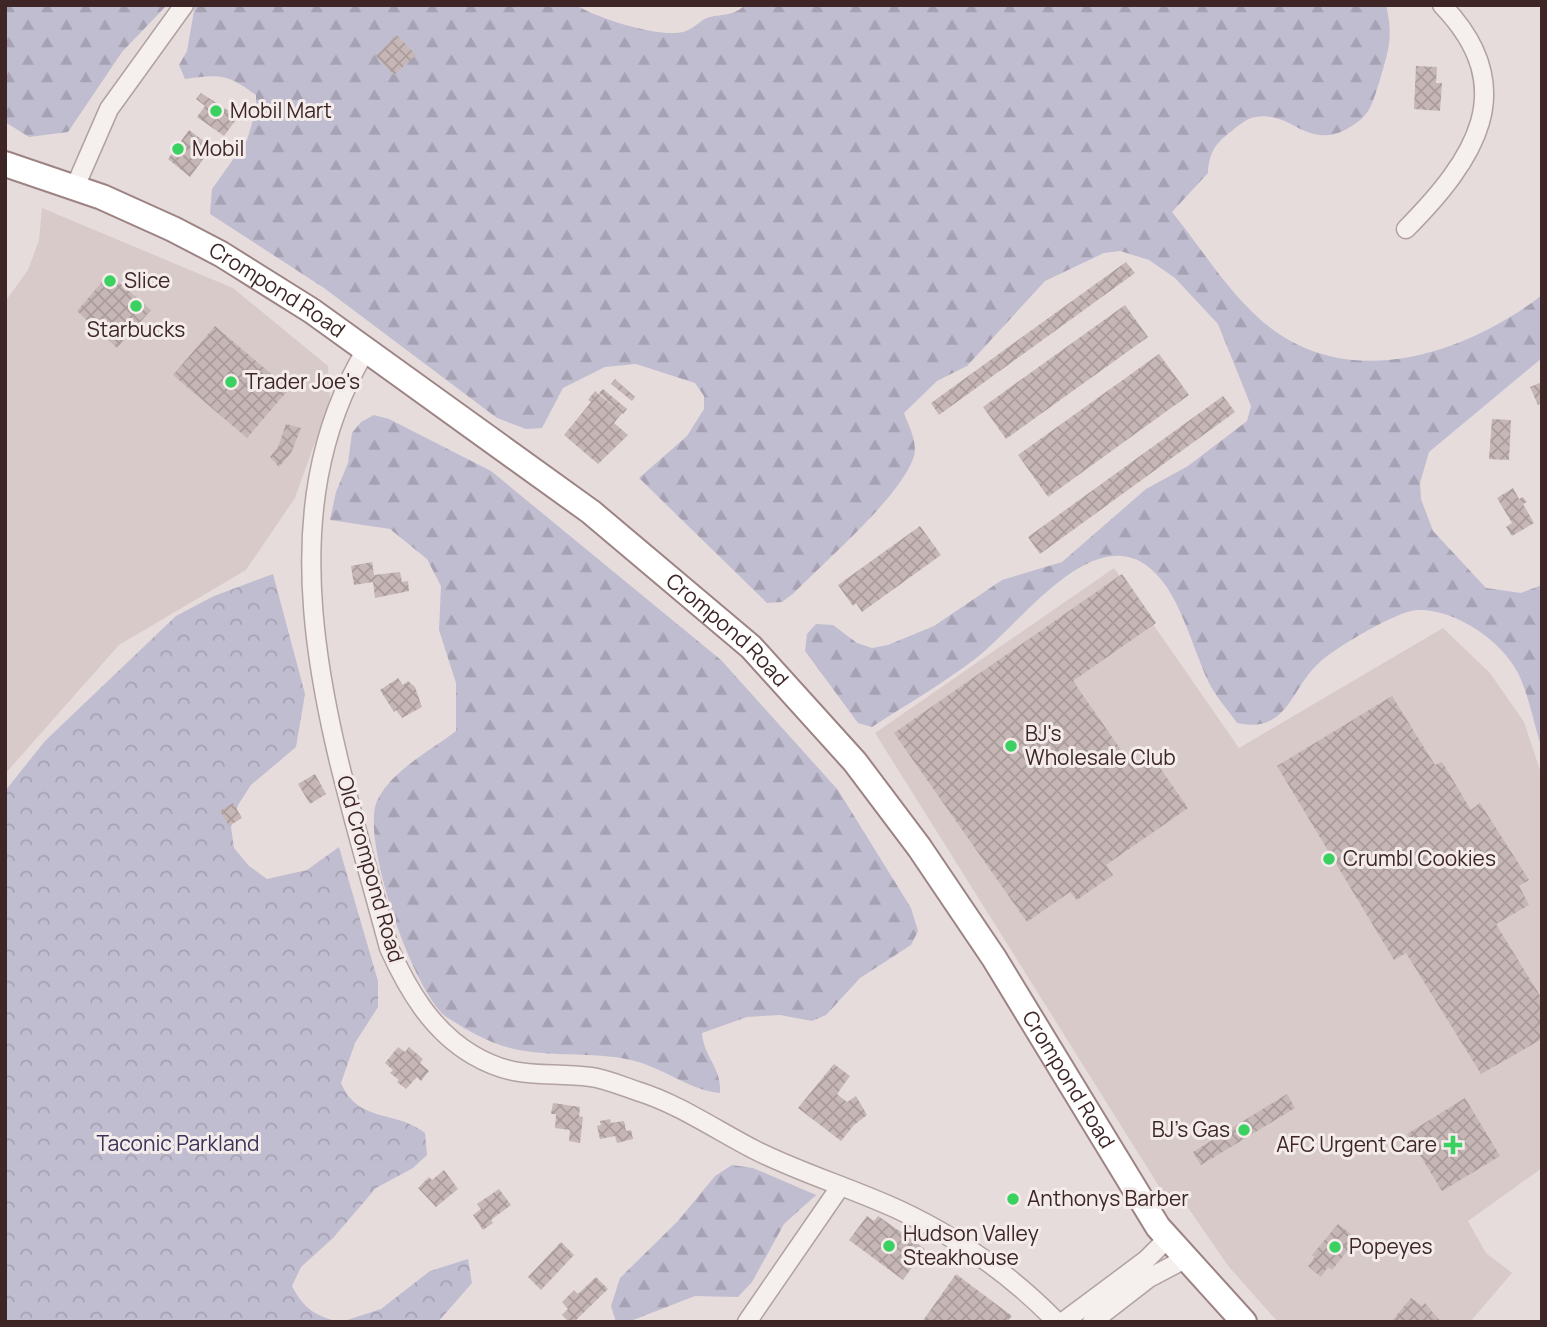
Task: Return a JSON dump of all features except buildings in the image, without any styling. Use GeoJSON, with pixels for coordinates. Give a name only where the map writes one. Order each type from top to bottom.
{"type":"FeatureCollection","features":[{"type":"Feature","properties":{"kind":"highway","name":"Crompond Road"},"geometry":{"type":"LineString","coordinates":[[5,164],[75,187],[153,219],[220,254],[312,311],[628,541],[711,611],[786,683],[855,762],[951,891],[1154,1221],[1185,1259],[1244,1322]]}},
{"type":"Feature","properties":{"kind":"street"},"geometry":{"type":"LineString","coordinates":[[75,187],[109,109],[184,5]]}},
{"type":"Feature","properties":{"kind":"street"},"geometry":{"type":"LineString","coordinates":[[1406,229],[1459,170],[1478,132],[1482,74],[1462,26],[1442,5]]}},
{"type":"Feature","properties":{"kind":"street","name":"Old Crompond Road"},"geometry":{"type":"LineString","coordinates":[[366,350],[340,399],[327,439],[312,509],[311,551],[323,698],[389,948],[405,982],[441,1030],[472,1055],[505,1070],[534,1076],[592,1077],[644,1093],[757,1150],[896,1209],[956,1240],[994,1265],[1057,1322]]}},
{"type":"Feature","properties":{"kind":"street"},"geometry":{"type":"LineString","coordinates":[[747,1322],[840,1187]]}},
{"type":"Feature","properties":{"kind":"street"},"geometry":{"type":"LineString","coordinates":[[1063,1322],[1146,1260],[1168,1238]]}},
{"type":"Feature","properties":{"kind":"street"},"geometry":{"type":"LineString","coordinates":[[1092,1322],[1149,1278],[1185,1259]]}},
{"type":"Feature","properties":{"kind":"shaded area"},"geometry":{"type":"Polygon","coordinates":[[[42,208],[233,288],[328,366],[330,400],[295,498],[246,570],[119,645],[5,774],[5,302],[28,270],[39,240],[42,208]]]}},
{"type":"Feature","properties":{"kind":"shaded area"},"geometry":{"type":"Polygon","coordinates":[[[1114,568],[1239,748],[1443,628],[1490,673],[1524,722],[1542,776],[1542,1168],[1468,1221],[1486,1253],[1512,1273],[1470,1322],[1277,1321],[1229,1267],[1186,1205],[1170,1204],[875,733],[1114,568]]]}},
{"type":"Feature","properties":{"kind":"green space"},"geometry":{"type":"Polygon","coordinates":[[[5,5],[167,5],[122,52],[68,132],[29,137],[5,122],[5,5]]]}},
{"type":"Feature","properties":{"kind":"green space"},"geometry":{"type":"Polygon","coordinates":[[[195,5],[576,5],[630,26],[662,33],[676,33],[689,30],[707,18],[733,13],[745,5],[1386,5],[1390,27],[1387,53],[1371,105],[1361,120],[1347,129],[1321,135],[1310,133],[1280,119],[1249,119],[1213,150],[1208,173],[1172,212],[1254,314],[1287,339],[1318,353],[1351,360],[1385,360],[1419,355],[1453,345],[1485,331],[1542,295],[1542,358],[1429,452],[1420,483],[1421,499],[1433,531],[1486,588],[1521,593],[1542,585],[1542,749],[1525,691],[1510,661],[1489,638],[1476,629],[1432,611],[1418,610],[1396,616],[1367,631],[1320,662],[1278,715],[1268,722],[1254,725],[1237,723],[1209,683],[1184,620],[1166,586],[1143,563],[1118,556],[1092,561],[1066,576],[995,642],[950,677],[872,727],[858,723],[805,651],[807,634],[816,624],[833,625],[857,643],[872,648],[888,645],[934,626],[1002,580],[1062,562],[1146,489],[1188,466],[1247,421],[1251,406],[1218,324],[1175,278],[1149,260],[1120,251],[1104,253],[1045,281],[967,366],[937,381],[904,413],[911,430],[915,453],[905,475],[877,511],[794,593],[782,602],[767,603],[639,478],[687,436],[704,409],[704,396],[695,383],[636,364],[605,367],[563,388],[542,428],[526,429],[497,418],[324,288],[210,214],[212,189],[247,140],[256,110],[256,95],[223,77],[185,79],[179,65],[187,51],[195,5]]]}},
{"type":"Feature","properties":{"kind":"green space"},"geometry":{"type":"Polygon","coordinates":[[[374,415],[389,419],[491,471],[721,660],[838,790],[911,908],[918,931],[911,945],[860,978],[826,1015],[812,1021],[780,1015],[747,1017],[702,1033],[703,1042],[718,1077],[720,1093],[697,1088],[631,1060],[525,1051],[493,1042],[448,1018],[434,1004],[420,980],[393,915],[376,847],[374,820],[377,801],[392,780],[412,762],[456,731],[456,683],[439,630],[441,586],[427,559],[390,529],[330,520],[336,492],[348,463],[352,433],[361,422],[374,415]]]}},
{"type":"Feature","properties":{"kind":"green space","name":"Taconic Parkland"},"geometry":{"type":"Polygon","coordinates":[[[273,574],[305,694],[296,747],[251,785],[238,805],[231,827],[234,848],[249,866],[267,879],[307,870],[339,847],[378,981],[378,1007],[355,1043],[341,1083],[357,1105],[367,1111],[401,1121],[425,1133],[427,1155],[413,1168],[376,1188],[333,1238],[301,1267],[292,1286],[301,1300],[317,1314],[340,1322],[5,1322],[5,791],[45,741],[176,616],[214,596],[273,574]]]}},
{"type":"Feature","properties":{"kind":"green space"},"geometry":{"type":"Polygon","coordinates":[[[732,1165],[753,1168],[816,1195],[784,1224],[752,1282],[738,1297],[695,1296],[628,1322],[616,1322],[611,1306],[620,1278],[678,1221],[715,1176],[732,1165]]]}},
{"type":"Feature","properties":{"kind":"green space"},"geometry":{"type":"Polygon","coordinates":[[[468,1259],[472,1283],[438,1322],[341,1322],[381,1309],[430,1271],[468,1259]]]}},
{"type":"Feature","properties":{"kind":"place","name":"Mobil Mart"},"geometry":{"type":"Point","coordinates":[216,111]}},
{"type":"Feature","properties":{"kind":"place","name":"Mobil"},"geometry":{"type":"Point","coordinates":[178,149]}},
{"type":"Feature","properties":{"kind":"place","name":"Slice"},"geometry":{"type":"Point","coordinates":[110,281]}},
{"type":"Feature","properties":{"kind":"place","name":"Starbucks"},"geometry":{"type":"Point","coordinates":[136,306]}},
{"type":"Feature","properties":{"kind":"place","name":"Trader Joe's"},"geometry":{"type":"Point","coordinates":[231,382]}},
{"type":"Feature","properties":{"kind":"place","name":"BJ's Wholesale Club"},"geometry":{"type":"Point","coordinates":[1011,746]}},
{"type":"Feature","properties":{"kind":"place","name":"Crumbl Cookies"},"geometry":{"type":"Point","coordinates":[1329,859]}},
{"type":"Feature","properties":{"kind":"place","name":"BJ's Gas"},"geometry":{"type":"Point","coordinates":[1244,1130]}},
{"type":"Feature","properties":{"kind":"place","name":"AFC Urgent Care"},"geometry":{"type":"Point","coordinates":[1453,1145]}},
{"type":"Feature","properties":{"kind":"place","name":"Anthonys Barber"},"geometry":{"type":"Point","coordinates":[1013,1199]}},
{"type":"Feature","properties":{"kind":"place","name":"Hudson Valley Steakhouse"},"geometry":{"type":"Point","coordinates":[889,1246]}},
{"type":"Feature","properties":{"kind":"place","name":"Popeyes"},"geometry":{"type":"Point","coordinates":[1335,1247]}}]}
